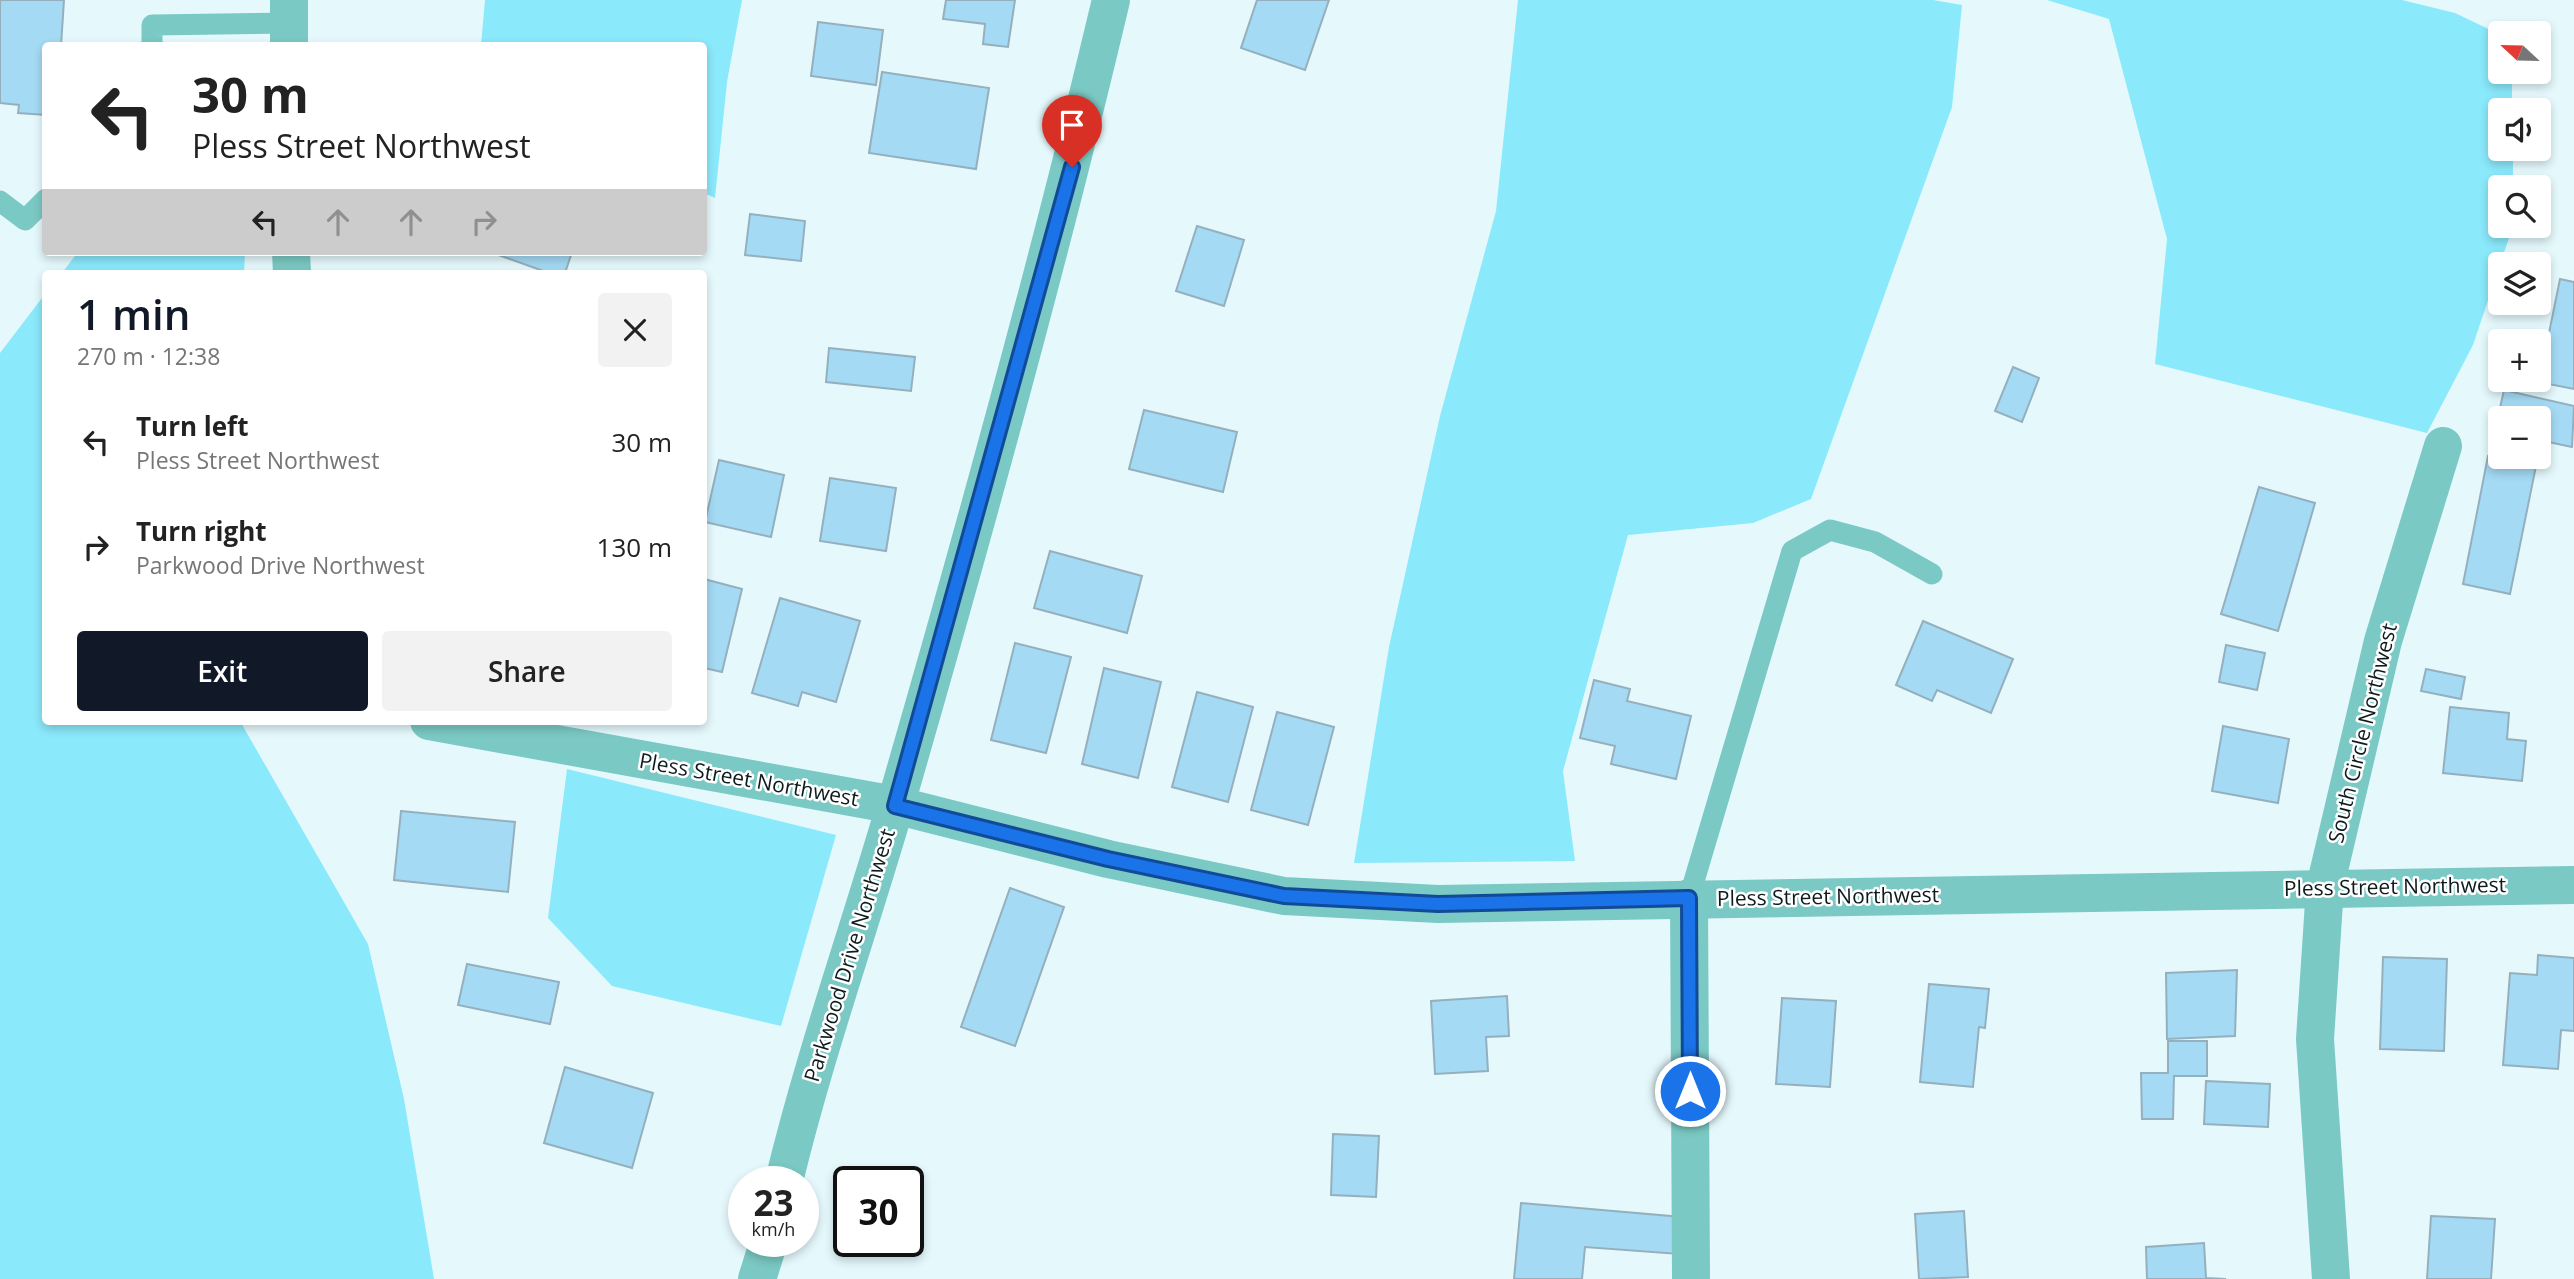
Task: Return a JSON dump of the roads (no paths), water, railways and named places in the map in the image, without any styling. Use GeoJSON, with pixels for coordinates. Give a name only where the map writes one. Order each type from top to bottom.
{"type":"FeatureCollection","features":[{"type":"Feature","properties":{"kind":"street","name":"Parkwood Drive Northwest"},"geometry":{"type":"LineString","coordinates":[[788,1166],[802,1108],[895,806],[1066,191],[1111,0]]}},
{"type":"Feature","properties":{"kind":"street","name":"South Circle Northwest"},"geometry":{"type":"LineString","coordinates":[[2331,1279],[2315,1039],[2325,887],[2383,641],[2443,446]]}},
{"type":"Feature","properties":{"kind":"street","name":"Pless Street Northwest"},"geometry":{"type":"LineString","coordinates":[[451,725],[895,806],[1108,859],[1284,896],[1438,904],[2574,884]]}},
{"type":"Feature","properties":{"kind":"street"},"geometry":{"type":"LineString","coordinates":[[1689,898],[1691,1279]]}},
{"type":"Feature","properties":{"kind":"street"},"geometry":{"type":"LineString","coordinates":[[757,1279],[764,1257]]}},
{"type":"Feature","properties":{"kind":"lane"},"geometry":{"type":"LineString","coordinates":[[152,42],[152,25],[289,23]]}},
{"type":"Feature","properties":{"kind":"lane"},"geometry":{"type":"LineString","coordinates":[[0,201],[25,220],[42,203]]}},
{"type":"Feature","properties":{"kind":"lane"},"geometry":{"type":"LineString","coordinates":[[1689,898],[1792,551],[1830,530],[1875,542],[1933,574]]}}]}
